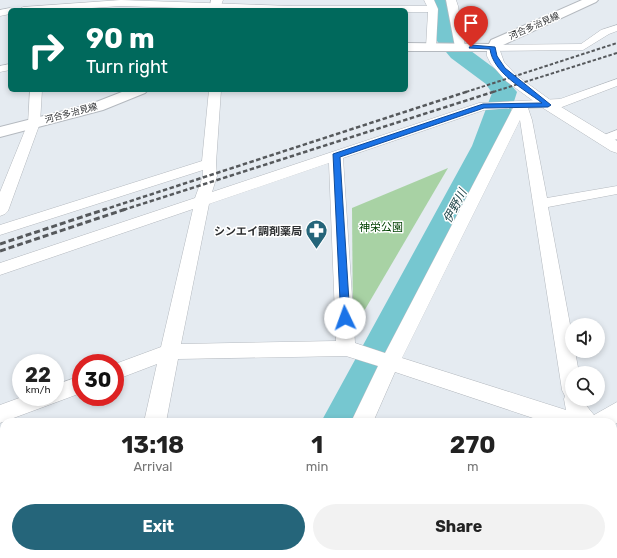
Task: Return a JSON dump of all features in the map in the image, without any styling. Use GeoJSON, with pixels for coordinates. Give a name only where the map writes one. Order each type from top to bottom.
{"type":"FeatureCollection","features":[{"type":"Feature","properties":{"kind":"main road","name":"河合多治見線"},"geometry":{"type":"LineString","coordinates":[[493,48],[496,43],[592,0]]}},
{"type":"Feature","properties":{"kind":"main road"},"geometry":{"type":"LineString","coordinates":[[408,47],[493,48]]}},
{"type":"Feature","properties":{"kind":"main road","name":"河合多治見線"},"geometry":{"type":"LineString","coordinates":[[0,132],[97,107],[135,92]]}},
{"type":"Feature","properties":{"kind":"street"},"geometry":{"type":"LineString","coordinates":[[451,0],[456,11],[458,41],[460,47]]}},
{"type":"Feature","properties":{"kind":"street"},"geometry":{"type":"LineString","coordinates":[[36,8],[49,6],[121,3],[273,8]]}},
{"type":"Feature","properties":{"kind":"street"},"geometry":{"type":"LineString","coordinates":[[320,8],[431,4],[436,47]]}},
{"type":"Feature","properties":{"kind":"street"},"geometry":{"type":"LineString","coordinates":[[617,28],[605,32],[584,47],[493,48],[494,56],[502,69],[548,105],[610,137],[617,148]]}},
{"type":"Feature","properties":{"kind":"street"},"geometry":{"type":"LineString","coordinates":[[0,269],[483,106],[548,105],[562,103],[617,82]]}},
{"type":"Feature","properties":{"kind":"street"},"geometry":{"type":"LineString","coordinates":[[0,211],[34,123],[36,92]]}},
{"type":"Feature","properties":{"kind":"street"},"geometry":{"type":"LineString","coordinates":[[156,418],[202,200],[209,182],[209,163],[215,92]]}},
{"type":"Feature","properties":{"kind":"street"},"geometry":{"type":"LineString","coordinates":[[521,105],[526,120],[568,366]]}},
{"type":"Feature","properties":{"kind":"street"},"geometry":{"type":"LineString","coordinates":[[364,418],[390,362],[521,105]]}},
{"type":"Feature","properties":{"kind":"street"},"geometry":{"type":"LineString","coordinates":[[336,156],[346,348]]}},
{"type":"Feature","properties":{"kind":"street"},"geometry":{"type":"LineString","coordinates":[[0,230],[209,163]]}},
{"type":"Feature","properties":{"kind":"street"},"geometry":{"type":"LineString","coordinates":[[541,204],[617,190]]}},
{"type":"Feature","properties":{"kind":"street"},"geometry":{"type":"LineString","coordinates":[[124,369],[170,352],[346,348],[561,418]]}},
{"type":"Feature","properties":{"kind":"street"},"geometry":{"type":"LineString","coordinates":[[0,414],[22,406]]}},
{"type":"Feature","properties":{"kind":"street"},"geometry":{"type":"LineString","coordinates":[[575,406],[584,418]]}},
{"type":"Feature","properties":{"kind":"street"},"geometry":{"type":"LineString","coordinates":[[607,418],[617,411]]}},
{"type":"Feature","properties":{"kind":"green space","name":"神栄公園"},"geometry":{"type":"Polygon","coordinates":[[[448,168],[360,318],[353,328],[352,208],[448,168]]]}},
{"type":"Feature","properties":{"kind":"waterway","name":"伊野川"},"geometry":{"type":"LineString","coordinates":[[345,418],[486,146],[505,92],[494,79],[459,53],[448,41],[445,12],[441,0]]}},
{"type":"Feature","properties":{"kind":"railway"},"geometry":{"type":"LineString","coordinates":[[466,92],[617,43]]}},
{"type":"Feature","properties":{"kind":"railway"},"geometry":{"type":"LineString","coordinates":[[493,92],[617,53]]}},
{"type":"Feature","properties":{"kind":"railway"},"geometry":{"type":"LineString","coordinates":[[103,210],[469,91]]}},
{"type":"Feature","properties":{"kind":"railway"},"geometry":{"type":"LineString","coordinates":[[123,210],[496,91]]}},
{"type":"Feature","properties":{"kind":"railway"},"geometry":{"type":"LineString","coordinates":[[0,244],[106,209]]}},
{"type":"Feature","properties":{"kind":"railway"},"geometry":{"type":"LineString","coordinates":[[0,251],[123,210]]}},
{"type":"Feature","properties":{"kind":"place","name":"シンエイ調剤薬局"},"geometry":{"type":"Point","coordinates":[317,250]}},
{"type":"Feature","properties":{"kind":"route"},"geometry":{"type":"LineString","coordinates":[[345,318],[336,156],[483,106],[548,105],[511,78],[502,69],[494,56],[493,48],[471,47]]}}]}
